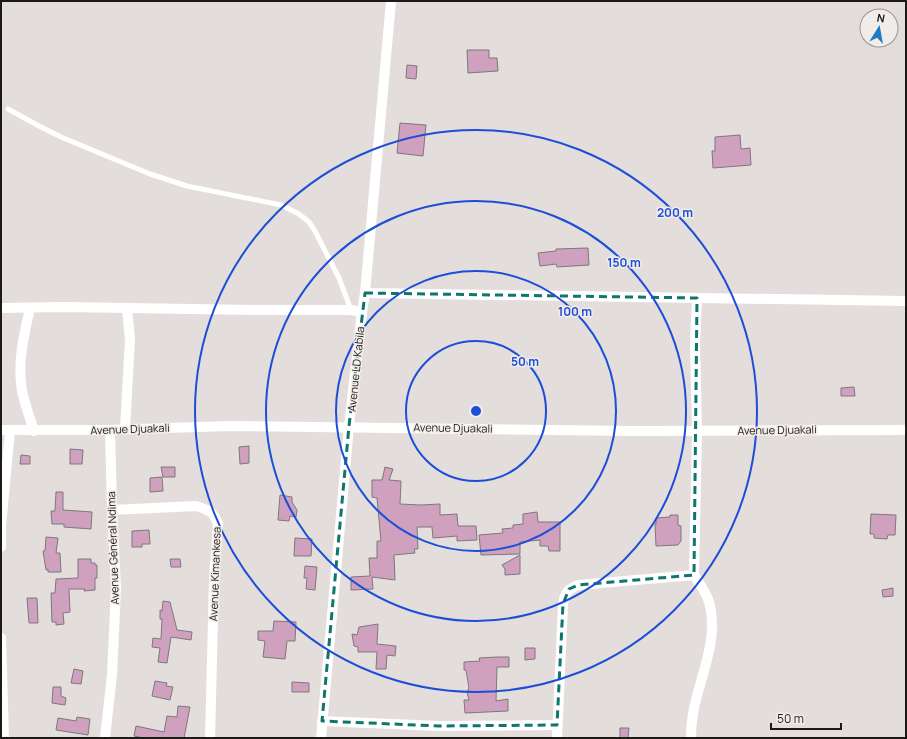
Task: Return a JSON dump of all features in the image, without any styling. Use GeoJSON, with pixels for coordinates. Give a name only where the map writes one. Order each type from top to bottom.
{"type":"FeatureCollection","features":[{"type":"Feature","properties":{"kind":"street","name":"Avenue LD Kabila"},"geometry":{"type":"LineString","coordinates":[[321,738],[349,426],[362,312],[366,293],[391,1]]}},
{"type":"Feature","properties":{"kind":"street"},"geometry":{"type":"LineString","coordinates":[[366,293],[906,301]]}},
{"type":"Feature","properties":{"kind":"street"},"geometry":{"type":"LineString","coordinates":[[691,738],[692,719],[705,670],[712,632],[711,610],[707,598],[694,575],[696,431],[695,344],[697,298]]}},
{"type":"Feature","properties":{"kind":"street"},"geometry":{"type":"LineString","coordinates":[[1,308],[351,310],[362,312]]}},
{"type":"Feature","properties":{"kind":"street"},"geometry":{"type":"LineString","coordinates":[[30,308],[22,344],[20,367],[22,391],[34,431]]}},
{"type":"Feature","properties":{"kind":"street"},"geometry":{"type":"LineString","coordinates":[[125,429],[130,339],[126,308]]}},
{"type":"Feature","properties":{"kind":"street","name":"Avenue Djuakali"},"geometry":{"type":"LineString","coordinates":[[5,430],[110,430],[229,426],[349,426],[696,431],[906,430]]}},
{"type":"Feature","properties":{"kind":"street"},"geometry":{"type":"LineString","coordinates":[[1,547],[5,430]]}},
{"type":"Feature","properties":{"kind":"street","name":"Avenue Général Ndima"},"geometry":{"type":"LineString","coordinates":[[105,738],[112,675],[116,588],[110,430]]}},
{"type":"Feature","properties":{"kind":"street","name":"Avenue Kimankesa"},"geometry":{"type":"LineString","coordinates":[[112,510],[196,506],[209,510],[218,524],[214,586],[210,738]]}},
{"type":"Feature","properties":{"kind":"street"},"geometry":{"type":"LineString","coordinates":[[557,738],[556,725],[563,604],[569,589],[578,585],[694,575]]}},
{"type":"Feature","properties":{"kind":"street"},"geometry":{"type":"LineString","coordinates":[[1,638],[2,714],[4,738]]}},
{"type":"Feature","properties":{"kind":"street"},"geometry":{"type":"LineString","coordinates":[[322,721],[439,726],[556,725]]}},
{"type":"Feature","properties":{"kind":"lane"},"geometry":{"type":"LineString","coordinates":[[8,109],[56,134],[150,174],[187,186],[281,205],[299,214],[309,222],[315,231],[339,278],[351,310]]}},
{"type":"Feature","properties":{"kind":"highlighted area"},"geometry":{"type":"Polygon","coordinates":[[[365,293],[697,298],[694,575],[578,585],[569,589],[563,604],[557,725],[439,726],[322,721],[349,426],[365,293]]]}},
{"type":"Feature","properties":{"kind":"building"},"geometry":{"type":"Polygon","coordinates":[[[467,50],[489,50],[489,58],[497,58],[498,71],[468,73],[467,50]]]}},
{"type":"Feature","properties":{"kind":"building"},"geometry":{"type":"Polygon","coordinates":[[[407,65],[417,66],[416,79],[406,78],[407,65]]]}},
{"type":"Feature","properties":{"kind":"building"},"geometry":{"type":"Polygon","coordinates":[[[400,123],[426,125],[423,156],[397,153],[400,123]]]}},
{"type":"Feature","properties":{"kind":"building"},"geometry":{"type":"Polygon","coordinates":[[[740,135],[741,149],[750,148],[751,165],[713,168],[712,151],[715,151],[715,137],[740,135]]]}},
{"type":"Feature","properties":{"kind":"building"},"geometry":{"type":"Polygon","coordinates":[[[588,248],[589,265],[557,267],[556,264],[540,266],[538,253],[556,251],[556,249],[588,248]]]}},
{"type":"Feature","properties":{"kind":"building"},"geometry":{"type":"Polygon","coordinates":[[[854,387],[855,396],[841,396],[841,388],[854,387]]]}},
{"type":"Feature","properties":{"kind":"building"},"geometry":{"type":"Polygon","coordinates":[[[249,446],[249,463],[240,464],[239,447],[249,446]]]}},
{"type":"Feature","properties":{"kind":"building"},"geometry":{"type":"Polygon","coordinates":[[[70,449],[83,450],[82,464],[70,464],[70,449]]]}},
{"type":"Feature","properties":{"kind":"building"},"geometry":{"type":"Polygon","coordinates":[[[21,455],[30,456],[30,464],[20,464],[21,455]]]}},
{"type":"Feature","properties":{"kind":"building"},"geometry":{"type":"Polygon","coordinates":[[[161,467],[175,467],[175,477],[163,477],[161,467]]]}},
{"type":"Feature","properties":{"kind":"building"},"geometry":{"type":"Polygon","coordinates":[[[385,467],[393,469],[389,480],[401,481],[400,504],[440,504],[440,515],[457,514],[458,526],[476,526],[477,540],[457,541],[457,536],[433,538],[432,527],[417,527],[418,549],[414,549],[415,553],[394,555],[395,580],[372,577],[373,589],[351,590],[351,577],[370,576],[369,558],[377,558],[377,541],[381,541],[377,498],[372,497],[372,480],[382,480],[385,467]]]}},
{"type":"Feature","properties":{"kind":"building"},"geometry":{"type":"Polygon","coordinates":[[[162,477],[163,491],[150,492],[150,478],[162,477]]]}},
{"type":"Feature","properties":{"kind":"building"},"geometry":{"type":"Polygon","coordinates":[[[56,492],[63,492],[63,510],[92,512],[91,529],[64,527],[64,524],[52,524],[51,511],[55,511],[56,492]]]}},
{"type":"Feature","properties":{"kind":"building"},"geometry":{"type":"Polygon","coordinates":[[[280,495],[292,497],[292,502],[297,510],[296,517],[290,516],[289,521],[278,520],[280,495]]]}},
{"type":"Feature","properties":{"kind":"building"},"geometry":{"type":"Polygon","coordinates":[[[537,512],[538,522],[560,522],[560,551],[549,551],[548,546],[540,546],[540,540],[520,542],[520,554],[481,555],[479,535],[503,533],[502,529],[513,528],[513,525],[523,524],[523,514],[537,512]]]}},
{"type":"Feature","properties":{"kind":"building"},"geometry":{"type":"Polygon","coordinates":[[[871,514],[896,515],[895,535],[888,535],[887,539],[874,538],[874,534],[870,534],[871,514]]]}},
{"type":"Feature","properties":{"kind":"building"},"geometry":{"type":"Polygon","coordinates":[[[670,515],[678,515],[678,525],[681,526],[681,541],[678,545],[656,546],[656,518],[670,517],[670,515]]]}},
{"type":"Feature","properties":{"kind":"building"},"geometry":{"type":"Polygon","coordinates":[[[149,530],[150,544],[142,544],[142,547],[132,547],[132,531],[149,530]]]}},
{"type":"Feature","properties":{"kind":"building"},"geometry":{"type":"Polygon","coordinates":[[[46,537],[58,538],[56,553],[60,553],[61,572],[48,572],[48,569],[46,570],[43,551],[45,551],[46,537]]]}},
{"type":"Feature","properties":{"kind":"building"},"geometry":{"type":"Polygon","coordinates":[[[295,538],[312,539],[311,556],[294,556],[295,538]]]}},
{"type":"Feature","properties":{"kind":"building"},"geometry":{"type":"Polygon","coordinates":[[[520,555],[520,574],[505,575],[505,569],[502,565],[520,555]]]}},
{"type":"Feature","properties":{"kind":"building"},"geometry":{"type":"Polygon","coordinates":[[[78,559],[91,559],[91,563],[95,563],[95,565],[97,565],[95,590],[84,591],[85,589],[69,589],[70,612],[63,613],[64,624],[56,625],[56,622],[52,622],[51,593],[55,593],[56,579],[78,578],[78,559]]]}},
{"type":"Feature","properties":{"kind":"building"},"geometry":{"type":"Polygon","coordinates":[[[170,559],[180,559],[181,567],[171,567],[170,559]]]}},
{"type":"Feature","properties":{"kind":"building"},"geometry":{"type":"Polygon","coordinates":[[[305,566],[317,567],[315,590],[306,589],[307,578],[304,578],[305,566]]]}},
{"type":"Feature","properties":{"kind":"building"},"geometry":{"type":"Polygon","coordinates":[[[893,588],[893,596],[883,597],[882,590],[893,588]]]}},
{"type":"Feature","properties":{"kind":"building"},"geometry":{"type":"Polygon","coordinates":[[[27,598],[37,598],[38,623],[29,623],[27,598]]]}},
{"type":"Feature","properties":{"kind":"building"},"geometry":{"type":"Polygon","coordinates":[[[163,601],[170,602],[177,630],[192,632],[191,640],[171,637],[167,663],[158,662],[160,648],[152,647],[153,638],[161,639],[162,619],[160,619],[160,610],[162,611],[163,601]]]}},
{"type":"Feature","properties":{"kind":"building"},"geometry":{"type":"Polygon","coordinates":[[[274,621],[296,622],[295,641],[287,641],[285,659],[263,657],[265,641],[258,640],[258,631],[273,631],[274,621]]]}},
{"type":"Feature","properties":{"kind":"building"},"geometry":{"type":"Polygon","coordinates":[[[378,624],[377,644],[396,646],[395,656],[387,655],[386,669],[376,669],[377,652],[358,652],[358,647],[354,646],[352,634],[357,635],[359,627],[378,624]]]}},
{"type":"Feature","properties":{"kind":"building"},"geometry":{"type":"Polygon","coordinates":[[[525,648],[535,648],[535,659],[525,660],[525,648]]]}},
{"type":"Feature","properties":{"kind":"building"},"geometry":{"type":"Polygon","coordinates":[[[509,657],[509,667],[497,667],[496,701],[508,699],[508,711],[465,713],[464,700],[469,700],[467,692],[469,688],[466,670],[464,670],[464,662],[480,661],[479,658],[509,657]]]}},
{"type":"Feature","properties":{"kind":"building"},"geometry":{"type":"Polygon","coordinates":[[[74,669],[83,671],[81,684],[71,683],[74,669]]]}},
{"type":"Feature","properties":{"kind":"building"},"geometry":{"type":"Polygon","coordinates":[[[155,681],[167,683],[166,686],[173,687],[170,700],[152,696],[155,681]]]}},
{"type":"Feature","properties":{"kind":"building"},"geometry":{"type":"Polygon","coordinates":[[[292,682],[309,683],[309,692],[292,692],[292,682]]]}},
{"type":"Feature","properties":{"kind":"building"},"geometry":{"type":"Polygon","coordinates":[[[53,687],[61,687],[61,696],[66,698],[65,705],[52,703],[53,687]]]}},
{"type":"Feature","properties":{"kind":"building"},"geometry":{"type":"Polygon","coordinates":[[[178,706],[190,707],[184,738],[144,738],[134,736],[136,726],[164,732],[167,716],[177,717],[178,706]]]}},
{"type":"Feature","properties":{"kind":"building"},"geometry":{"type":"Polygon","coordinates":[[[77,717],[90,719],[88,735],[56,730],[58,718],[76,721],[77,717]]]}},
{"type":"Feature","properties":{"kind":"building"},"geometry":{"type":"Polygon","coordinates":[[[620,728],[629,728],[628,738],[620,738],[620,728]]]}}]}
